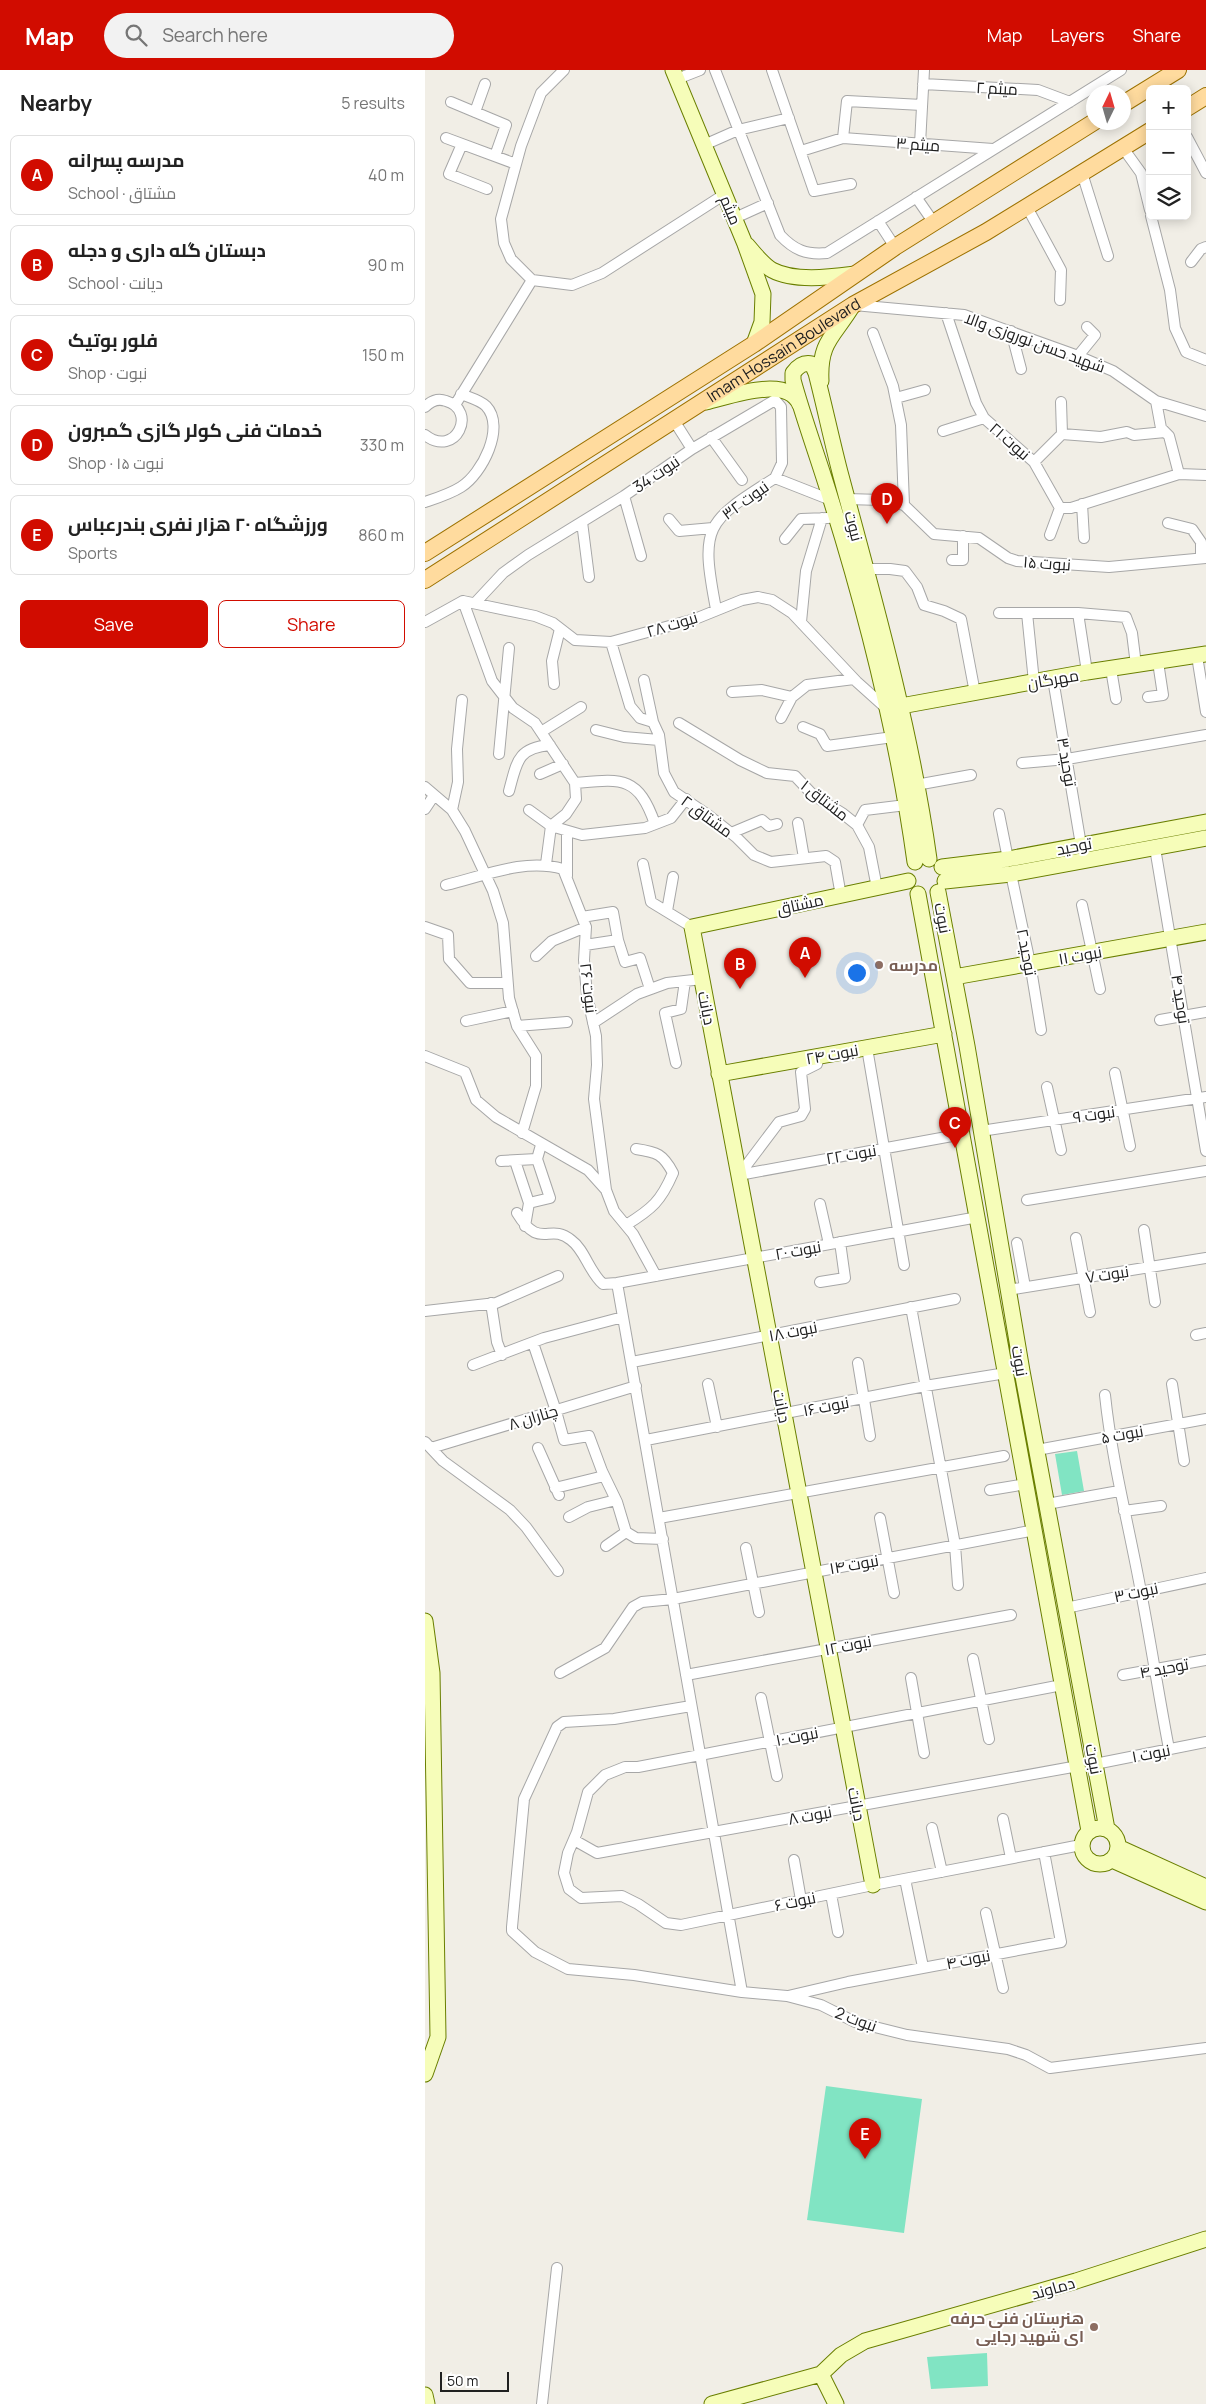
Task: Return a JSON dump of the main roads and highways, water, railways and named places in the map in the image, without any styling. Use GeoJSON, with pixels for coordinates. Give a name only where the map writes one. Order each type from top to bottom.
{"type":"FeatureCollection","features":[{"type":"Feature","properties":{"kind":"main road"},"geometry":{"type":"LineString","coordinates":[[1131,99],[1178,70]]}},
{"type":"Feature","properties":{"kind":"main road","name":"میثم"},"geometry":{"type":"LineString","coordinates":[[675,75],[735,218],[763,294],[763,322],[754,344]]}},
{"type":"Feature","properties":{"kind":"main road"},"geometry":{"type":"LineString","coordinates":[[1191,105],[1206,96]]}},
{"type":"Feature","properties":{"kind":"main road","name":"Imam Hossain Boulevard"},"geometry":{"type":"LineString","coordinates":[[425,553],[754,344],[895,247],[1086,127]]}},
{"type":"Feature","properties":{"kind":"main road","name":"Imam Hossain Boulevard"},"geometry":{"type":"LineString","coordinates":[[425,580],[853,305],[1027,207],[1146,134]]}},
{"type":"Feature","properties":{"kind":"main road"},"geometry":{"type":"LineString","coordinates":[[745,244],[772,270],[798,276],[827,278],[855,274]]}},
{"type":"Feature","properties":{"kind":"main road"},"geometry":{"type":"LineString","coordinates":[[823,397],[820,367],[822,351],[826,342],[839,328],[853,305]]}},
{"type":"Feature","properties":{"kind":"main road","name":"نبوت"},"geometry":{"type":"LineString","coordinates":[[930,865],[906,805],[893,736],[894,708],[866,569],[823,397],[812,364],[806,363],[798,367],[793,373],[801,407],[831,500],[829,517],[894,708],[916,785],[930,865],[955,977],[1022,1371],[1107,1829]]}},
{"type":"Feature","properties":{"kind":"main road"},"geometry":{"type":"LineString","coordinates":[[695,405],[762,389],[779,390],[790,394],[798,400],[801,407]]}},
{"type":"Feature","properties":{"kind":"main road","name":"مهرگان"},"geometry":{"type":"LineString","coordinates":[[894,708],[1087,672],[1201,655]]}},
{"type":"Feature","properties":{"kind":"main road","name":"توحید"},"geometry":{"type":"LineString","coordinates":[[930,865],[1007,859],[1206,822]]}},
{"type":"Feature","properties":{"kind":"main road","name":"توحید"},"geometry":{"type":"LineString","coordinates":[[930,865],[1011,874],[1206,838]]}},
{"type":"Feature","properties":{"kind":"main road"},"geometry":{"type":"LineString","coordinates":[[930,865],[930,896],[918,894],[911,888],[908,882],[910,868],[930,865]]}},
{"type":"Feature","properties":{"kind":"main road","name":"مشتاق"},"geometry":{"type":"LineString","coordinates":[[692,927],[908,882]]}},
{"type":"Feature","properties":{"kind":"main road","name":"نبوت"},"geometry":{"type":"LineString","coordinates":[[918,894],[1007,1373],[1089,1831]]}},
{"type":"Feature","properties":{"kind":"main road","name":"دیانت"},"geometry":{"type":"LineString","coordinates":[[692,927],[873,1885]]}},
{"type":"Feature","properties":{"kind":"main road","name":"نبوت ۱۱"},"geometry":{"type":"LineString","coordinates":[[955,977],[1206,932]]}},
{"type":"Feature","properties":{"kind":"main road","name":"نبوت ۲۴"},"geometry":{"type":"LineString","coordinates":[[719,1074],[944,1034]]}},
{"type":"Feature","properties":{"kind":"main road"},"geometry":{"type":"LineString","coordinates":[[963,1134],[981,1131]]}},
{"type":"Feature","properties":{"kind":"main road"},"geometry":{"type":"LineString","coordinates":[[1007,1373],[1022,1371]]}},
{"type":"Feature","properties":{"kind":"main road"},"geometry":{"type":"LineString","coordinates":[[425,1621],[431,1673],[438,2037],[425,2074]]}},
{"type":"Feature","properties":{"kind":"main road"},"geometry":{"type":"LineString","coordinates":[[1062,1685],[1079,1682]]}},
{"type":"Feature","properties":{"kind":"main road"},"geometry":{"type":"LineString","coordinates":[[1097,1828],[1107,1829],[1116,1836],[1115,1854],[1105,1864],[1091,1862],[1086,1858],[1081,1845],[1084,1837],[1089,1831],[1097,1828]]}},
{"type":"Feature","properties":{"kind":"main road"},"geometry":{"type":"LineString","coordinates":[[1115,1854],[1206,1887]]}},
{"type":"Feature","properties":{"kind":"main road"},"geometry":{"type":"LineString","coordinates":[[1115,1854],[1206,1902]]}},
{"type":"Feature","properties":{"kind":"main road","name":"دماوند"},"geometry":{"type":"LineString","coordinates":[[712,2404],[821,2374],[841,2355],[865,2341],[1076,2281],[1206,2239]]}},
{"type":"Feature","properties":{"kind":"main road"},"geometry":{"type":"LineString","coordinates":[[821,2374],[836,2404]]}},
{"type":"Feature","properties":{"kind":"main road"},"geometry":{"type":"LineString","coordinates":[[425,2395],[427,2404]]}},
{"type":"Feature","properties":{"kind":"place","name":"خدمات فنی کولر گازی گمبرون"},"geometry":{"type":"Point","coordinates":[887,524]}},
{"type":"Feature","properties":{"kind":"place","name":"مدرسه"},"geometry":{"type":"Point","coordinates":[879,965]}},
{"type":"Feature","properties":{"kind":"place","name":"مدرسه پسرانه"},"geometry":{"type":"Point","coordinates":[805,978]}},
{"type":"Feature","properties":{"kind":"place","name":"دبستان گله داری و دجله"},"geometry":{"type":"Point","coordinates":[740,989]}},
{"type":"Feature","properties":{"kind":"place","name":"فلور بوتیک"},"geometry":{"type":"Point","coordinates":[955,1148]}},
{"type":"Feature","properties":{"kind":"place","name":"ورزشگاه ۲۰ هزار نفری بندرعباس"},"geometry":{"type":"Point","coordinates":[865,2159]}},
{"type":"Feature","properties":{"kind":"place","name":"هنرستان فنی حرفه ای شهید رجایی"},"geometry":{"type":"Point","coordinates":[1094,2327]}}]}
